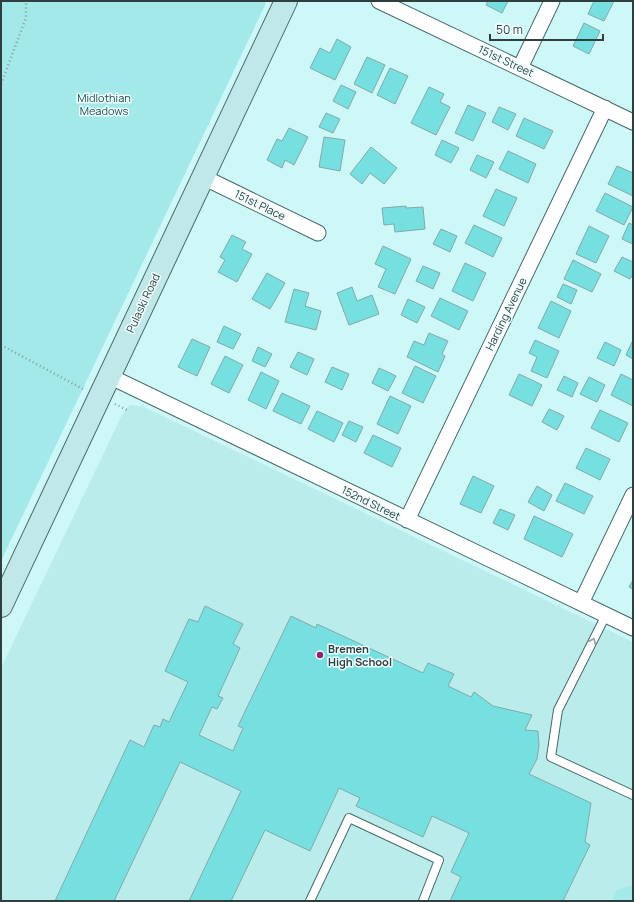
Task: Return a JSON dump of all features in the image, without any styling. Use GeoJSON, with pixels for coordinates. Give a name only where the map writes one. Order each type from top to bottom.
{"type":"FeatureCollection","features":[{"type":"Feature","properties":{"kind":"main road","name":"Pulaski Road"},"geometry":{"type":"LineString","coordinates":[[1,606],[286,1]]}},
{"type":"Feature","properties":{"kind":"street","name":"151st Street"},"geometry":{"type":"LineString","coordinates":[[378,1],[633,122]]}},
{"type":"Feature","properties":{"kind":"street"},"geometry":{"type":"LineString","coordinates":[[520,68],[552,1]]}},
{"type":"Feature","properties":{"kind":"street","name":"Harding Avenue"},"geometry":{"type":"LineString","coordinates":[[407,520],[605,108]]}},
{"type":"Feature","properties":{"kind":"street","name":"151st Place"},"geometry":{"type":"LineString","coordinates":[[203,177],[318,233]]}},
{"type":"Feature","properties":{"kind":"street","name":"152nd Street"},"geometry":{"type":"LineString","coordinates":[[109,376],[633,628]]}},
{"type":"Feature","properties":{"kind":"street"},"geometry":{"type":"LineString","coordinates":[[581,603],[633,495]]}},
{"type":"Feature","properties":{"kind":"lane"},"geometry":{"type":"LineString","coordinates":[[606,615],[581,668],[558,710],[551,757],[633,795]]}},
{"type":"Feature","properties":{"kind":"lane"},"geometry":{"type":"LineString","coordinates":[[310,901],[349,818],[439,860],[423,901]]}},
{"type":"Feature","properties":{"kind":"path"},"geometry":{"type":"LineString","coordinates":[[1,84],[26,18],[26,1]]}},
{"type":"Feature","properties":{"kind":"path"},"geometry":{"type":"LineString","coordinates":[[1,345],[83,389]]}},
{"type":"Feature","properties":{"kind":"shaded area","name":"Bremen High School"},"geometry":{"type":"Polygon","coordinates":[[[130,405],[144,407],[633,642],[633,901],[1,901],[1,668],[122,415],[130,405]]]}},
{"type":"Feature","properties":{"kind":"green space","name":"Midlothian Meadows"},"geometry":{"type":"Polygon","coordinates":[[[1,1],[267,1],[1,561],[1,1]]]}},
{"type":"Feature","properties":{"kind":"green space"},"geometry":{"type":"Polygon","coordinates":[[[633,885],[633,901],[612,901],[617,890],[633,885]]]}},
{"type":"Feature","properties":{"kind":"building"},"geometry":{"type":"Polygon","coordinates":[[[488,1],[508,1],[502,13],[486,5],[488,1]]]}},
{"type":"Feature","properties":{"kind":"building"},"geometry":{"type":"Polygon","coordinates":[[[594,1],[614,1],[604,21],[588,14],[594,1]]]}},
{"type":"Feature","properties":{"kind":"building"},"geometry":{"type":"Polygon","coordinates":[[[584,23],[600,31],[589,54],[573,46],[584,23]]]}},
{"type":"Feature","properties":{"kind":"building"},"geometry":{"type":"Polygon","coordinates":[[[337,39],[351,47],[335,80],[310,68],[320,48],[330,53],[337,39]]]}},
{"type":"Feature","properties":{"kind":"building"},"geometry":{"type":"Polygon","coordinates":[[[367,57],[385,65],[372,93],[354,84],[367,57]]]}},
{"type":"Feature","properties":{"kind":"building"},"geometry":{"type":"Polygon","coordinates":[[[390,68],[408,76],[395,104],[377,95],[390,68]]]}},
{"type":"Feature","properties":{"kind":"building"},"geometry":{"type":"Polygon","coordinates":[[[341,85],[356,92],[348,109],[333,101],[341,85]]]}},
{"type":"Feature","properties":{"kind":"building"},"geometry":{"type":"Polygon","coordinates":[[[429,87],[444,94],[440,102],[450,107],[436,135],[411,123],[429,87]]]}},
{"type":"Feature","properties":{"kind":"building"},"geometry":{"type":"Polygon","coordinates":[[[468,105],[486,113],[473,141],[455,133],[468,105]]]}},
{"type":"Feature","properties":{"kind":"building"},"geometry":{"type":"Polygon","coordinates":[[[499,107],[516,114],[508,130],[492,122],[499,107]]]}},
{"type":"Feature","properties":{"kind":"building"},"geometry":{"type":"Polygon","coordinates":[[[326,113],[340,119],[333,133],[319,127],[326,113]]]}},
{"type":"Feature","properties":{"kind":"building"},"geometry":{"type":"Polygon","coordinates":[[[524,118],[553,131],[544,149],[516,136],[524,118]]]}},
{"type":"Feature","properties":{"kind":"building"},"geometry":{"type":"Polygon","coordinates":[[[289,128],[308,137],[294,165],[285,160],[282,168],[267,160],[277,139],[282,141],[289,128]]]}},
{"type":"Feature","properties":{"kind":"building"},"geometry":{"type":"Polygon","coordinates":[[[324,137],[345,140],[340,171],[319,167],[324,137]]]}},
{"type":"Feature","properties":{"kind":"building"},"geometry":{"type":"Polygon","coordinates":[[[442,140],[459,148],[451,163],[435,155],[442,140]]]}},
{"type":"Feature","properties":{"kind":"building"},"geometry":{"type":"Polygon","coordinates":[[[371,147],[397,168],[384,184],[370,173],[362,184],[350,174],[371,147]]]}},
{"type":"Feature","properties":{"kind":"building"},"geometry":{"type":"Polygon","coordinates":[[[508,151],[536,164],[528,183],[499,169],[508,151]]]}},
{"type":"Feature","properties":{"kind":"building"},"geometry":{"type":"Polygon","coordinates":[[[477,155],[494,162],[486,178],[470,170],[477,155]]]}},
{"type":"Feature","properties":{"kind":"building"},"geometry":{"type":"Polygon","coordinates":[[[617,166],[633,173],[633,196],[608,184],[617,166]]]}},
{"type":"Feature","properties":{"kind":"building"},"geometry":{"type":"Polygon","coordinates":[[[496,189],[517,198],[504,226],[483,216],[496,189]]]}},
{"type":"Feature","properties":{"kind":"building"},"geometry":{"type":"Polygon","coordinates":[[[605,193],[633,207],[624,225],[596,211],[605,193]]]}},
{"type":"Feature","properties":{"kind":"building"},"geometry":{"type":"Polygon","coordinates":[[[406,206],[406,208],[423,207],[425,229],[395,232],[394,224],[384,225],[382,208],[406,206]]]}},
{"type":"Feature","properties":{"kind":"building"},"geometry":{"type":"Polygon","coordinates":[[[629,223],[633,225],[633,244],[622,239],[629,223]]]}},
{"type":"Feature","properties":{"kind":"building"},"geometry":{"type":"Polygon","coordinates":[[[474,225],[502,238],[493,257],[465,243],[474,225]]]}},
{"type":"Feature","properties":{"kind":"building"},"geometry":{"type":"Polygon","coordinates":[[[589,226],[609,236],[596,263],[576,254],[589,226]]]}},
{"type":"Feature","properties":{"kind":"building"},"geometry":{"type":"Polygon","coordinates":[[[441,229],[457,236],[450,252],[433,244],[441,229]]]}},
{"type":"Feature","properties":{"kind":"building"},"geometry":{"type":"Polygon","coordinates":[[[232,235],[246,242],[242,249],[252,254],[237,282],[218,272],[225,260],[220,257],[232,235]]]}},
{"type":"Feature","properties":{"kind":"building"},"geometry":{"type":"Polygon","coordinates":[[[383,246],[411,259],[395,294],[378,287],[386,269],[375,264],[383,246]]]}},
{"type":"Feature","properties":{"kind":"building"},"geometry":{"type":"Polygon","coordinates":[[[622,257],[633,262],[633,274],[630,279],[614,271],[622,257]]]}},
{"type":"Feature","properties":{"kind":"building"},"geometry":{"type":"Polygon","coordinates":[[[573,260],[601,274],[592,292],[564,279],[573,260]]]}},
{"type":"Feature","properties":{"kind":"building"},"geometry":{"type":"Polygon","coordinates":[[[465,263],[486,273],[473,301],[452,291],[465,263]]]}},
{"type":"Feature","properties":{"kind":"building"},"geometry":{"type":"Polygon","coordinates":[[[423,266],[440,273],[433,289],[416,281],[423,266]]]}},
{"type":"Feature","properties":{"kind":"building"},"geometry":{"type":"Polygon","coordinates":[[[267,273],[285,283],[270,309],[252,299],[267,273]]]}},
{"type":"Feature","properties":{"kind":"building"},"geometry":{"type":"Polygon","coordinates":[[[563,284],[577,290],[571,304],[557,297],[563,284]]]}},
{"type":"Feature","properties":{"kind":"building"},"geometry":{"type":"Polygon","coordinates":[[[352,287],[357,301],[372,295],[379,314],[349,325],[337,293],[352,287]]]}},
{"type":"Feature","properties":{"kind":"building"},"geometry":{"type":"Polygon","coordinates":[[[294,289],[309,293],[305,306],[321,311],[316,330],[285,322],[294,289]]]}},
{"type":"Feature","properties":{"kind":"building"},"geometry":{"type":"Polygon","coordinates":[[[440,298],[468,311],[459,330],[431,316],[440,298]]]}},
{"type":"Feature","properties":{"kind":"building"},"geometry":{"type":"Polygon","coordinates":[[[408,299],[425,307],[417,323],[401,315],[408,299]]]}},
{"type":"Feature","properties":{"kind":"building"},"geometry":{"type":"Polygon","coordinates":[[[551,301],[571,311],[559,338],[538,328],[551,301]]]}},
{"type":"Feature","properties":{"kind":"building"},"geometry":{"type":"Polygon","coordinates":[[[224,326],[241,334],[233,349],[217,342],[224,326]]]}},
{"type":"Feature","properties":{"kind":"building"},"geometry":{"type":"Polygon","coordinates":[[[429,333],[448,341],[442,354],[445,356],[438,372],[407,357],[414,341],[424,345],[429,333]]]}},
{"type":"Feature","properties":{"kind":"building"},"geometry":{"type":"Polygon","coordinates":[[[192,339],[210,347],[197,376],[178,367],[192,339]]]}},
{"type":"Feature","properties":{"kind":"building"},"geometry":{"type":"Polygon","coordinates":[[[535,340],[559,351],[547,378],[531,371],[537,357],[529,353],[535,340]]]}},
{"type":"Feature","properties":{"kind":"building"},"geometry":{"type":"Polygon","coordinates":[[[633,340],[633,359],[626,355],[633,340]]]}},
{"type":"Feature","properties":{"kind":"building"},"geometry":{"type":"Polygon","coordinates":[[[605,342],[621,350],[614,366],[597,358],[605,342]]]}},
{"type":"Feature","properties":{"kind":"building"},"geometry":{"type":"Polygon","coordinates":[[[258,347],[272,354],[265,367],[252,361],[258,347]]]}},
{"type":"Feature","properties":{"kind":"building"},"geometry":{"type":"Polygon","coordinates":[[[298,352],[314,359],[307,375],[290,367],[298,352]]]}},
{"type":"Feature","properties":{"kind":"building"},"geometry":{"type":"Polygon","coordinates":[[[225,356],[243,365],[229,393],[211,384],[225,356]]]}},
{"type":"Feature","properties":{"kind":"building"},"geometry":{"type":"Polygon","coordinates":[[[415,366],[436,376],[423,403],[402,393],[415,366]]]}},
{"type":"Feature","properties":{"kind":"building"},"geometry":{"type":"Polygon","coordinates":[[[332,367],[349,374],[342,390],[325,382],[332,367]]]}},
{"type":"Feature","properties":{"kind":"building"},"geometry":{"type":"Polygon","coordinates":[[[379,368],[396,376],[388,391],[372,383],[379,368]]]}},
{"type":"Feature","properties":{"kind":"building"},"geometry":{"type":"Polygon","coordinates":[[[261,372],[279,381],[266,409],[248,400],[261,372]]]}},
{"type":"Feature","properties":{"kind":"building"},"geometry":{"type":"Polygon","coordinates":[[[519,374],[542,385],[532,406],[509,395],[519,374]]]}},
{"type":"Feature","properties":{"kind":"building"},"geometry":{"type":"Polygon","coordinates":[[[621,374],[633,380],[633,406],[611,395],[621,374]]]}},
{"type":"Feature","properties":{"kind":"building"},"geometry":{"type":"Polygon","coordinates":[[[564,376],[578,383],[572,397],[557,390],[564,376]]]}},
{"type":"Feature","properties":{"kind":"building"},"geometry":{"type":"Polygon","coordinates":[[[589,377],[605,385],[597,402],[580,394],[589,377]]]}},
{"type":"Feature","properties":{"kind":"building"},"geometry":{"type":"Polygon","coordinates":[[[282,393],[310,406],[301,424],[273,411],[282,393]]]}},
{"type":"Feature","properties":{"kind":"building"},"geometry":{"type":"Polygon","coordinates":[[[390,396],[411,406],[398,434],[377,424],[390,396]]]}},
{"type":"Feature","properties":{"kind":"building"},"geometry":{"type":"Polygon","coordinates":[[[549,409],[564,416],[557,430],[542,422],[549,409]]]}},
{"type":"Feature","properties":{"kind":"building"},"geometry":{"type":"Polygon","coordinates":[[[600,410],[628,423],[619,442],[591,428],[600,410]]]}},
{"type":"Feature","properties":{"kind":"building"},"geometry":{"type":"Polygon","coordinates":[[[317,411],[343,423],[334,442],[308,429],[317,411]]]}},
{"type":"Feature","properties":{"kind":"building"},"geometry":{"type":"Polygon","coordinates":[[[349,421],[363,427],[356,442],[342,435],[349,421]]]}},
{"type":"Feature","properties":{"kind":"building"},"geometry":{"type":"Polygon","coordinates":[[[373,435],[401,448],[392,467],[364,453],[373,435]]]}},
{"type":"Feature","properties":{"kind":"building"},"geometry":{"type":"Polygon","coordinates":[[[586,448],[610,459],[600,480],[576,468],[586,448]]]}},
{"type":"Feature","properties":{"kind":"building"},"geometry":{"type":"Polygon","coordinates":[[[473,476],[494,486],[481,513],[460,504],[473,476]]]}},
{"type":"Feature","properties":{"kind":"building"},"geometry":{"type":"Polygon","coordinates":[[[565,483],[593,496],[584,514],[556,501],[565,483]]]}},
{"type":"Feature","properties":{"kind":"building"},"geometry":{"type":"Polygon","coordinates":[[[537,486],[552,495],[544,511],[528,502],[537,486]]]}},
{"type":"Feature","properties":{"kind":"building"},"geometry":{"type":"Polygon","coordinates":[[[500,509],[515,515],[508,530],[493,523],[500,509]]]}},
{"type":"Feature","properties":{"kind":"building"},"geometry":{"type":"Polygon","coordinates":[[[534,516],[573,534],[562,557],[524,539],[534,516]]]}},
{"type":"Feature","properties":{"kind":"building"},"geometry":{"type":"Polygon","coordinates":[[[633,580],[633,589],[629,587],[633,580]]]}},
{"type":"Feature","properties":{"kind":"building"},"geometry":{"type":"Polygon","coordinates":[[[205,606],[243,624],[233,644],[240,648],[218,696],[223,698],[217,709],[212,707],[199,735],[233,751],[243,728],[238,726],[291,616],[316,628],[317,624],[423,673],[428,663],[454,674],[448,686],[471,697],[474,692],[493,706],[532,715],[525,730],[538,731],[539,745],[537,759],[529,774],[591,803],[585,842],[590,845],[563,901],[450,901],[461,877],[451,872],[469,833],[432,816],[423,837],[356,806],[360,798],[339,788],[310,851],[265,830],[231,901],[189,901],[241,791],[180,762],[114,901],[55,901],[130,740],[144,747],[154,725],[160,727],[163,719],[169,722],[188,682],[165,671],[189,619],[198,622],[205,606]]]}},
{"type":"Feature","properties":{"kind":"place","name":"Bremen High School"},"geometry":{"type":"Point","coordinates":[320,655]}}]}
